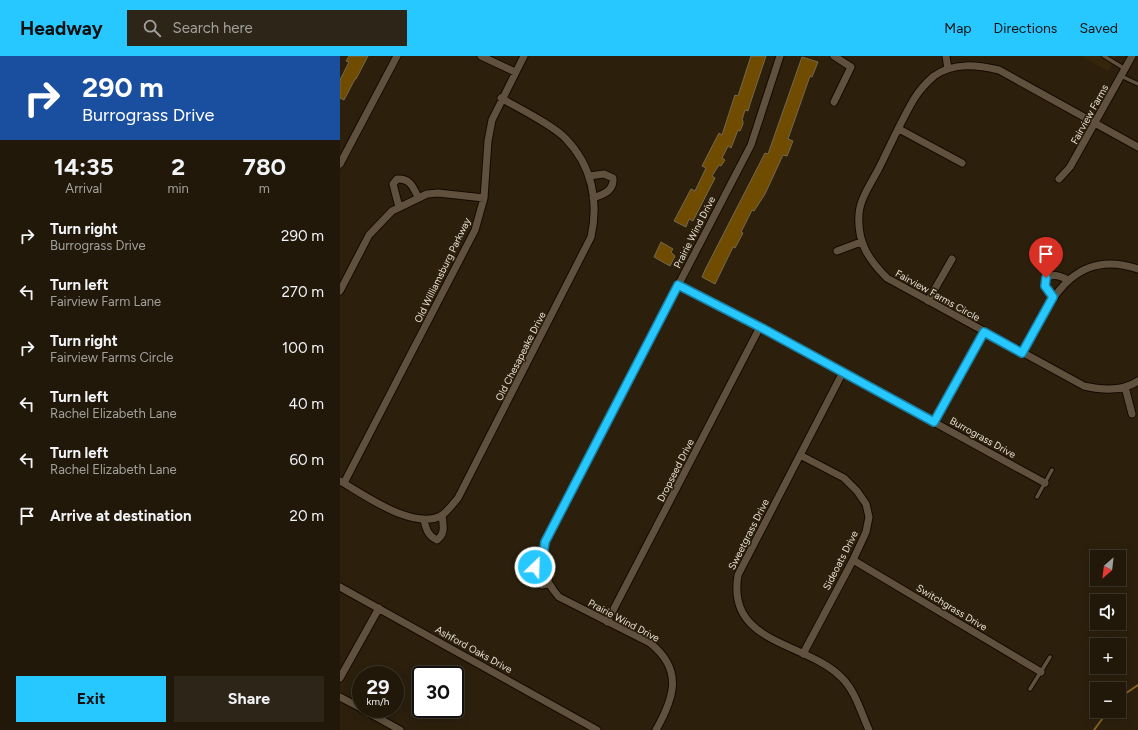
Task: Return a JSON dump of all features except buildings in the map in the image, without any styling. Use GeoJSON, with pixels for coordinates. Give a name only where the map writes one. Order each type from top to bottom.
{"type":"FeatureCollection","features":[{"type":"Feature","properties":{"kind":"street"},"geometry":{"type":"LineString","coordinates":[[340,164],[397,56]]}},
{"type":"Feature","properties":{"kind":"street"},"geometry":{"type":"LineString","coordinates":[[481,56],[515,72]]}},
{"type":"Feature","properties":{"kind":"street","name":"Old Williamsburg Parkway"},"geometry":{"type":"LineString","coordinates":[[342,482],[475,230],[484,198],[488,141],[492,120],[501,98],[524,56]]}},
{"type":"Feature","properties":{"kind":"street","name":"Prairie Wind Drive"},"geometry":{"type":"LineString","coordinates":[[656,730],[672,698],[672,673],[666,660],[660,651],[650,644],[559,597],[548,584],[542,562],[545,542],[751,145],[780,56]]}},
{"type":"Feature","properties":{"kind":"street"},"geometry":{"type":"LineString","coordinates":[[834,56],[851,67],[834,102]]}},
{"type":"Feature","properties":{"kind":"street"},"geometry":{"type":"LineString","coordinates":[[946,56],[948,69]]}},
{"type":"Feature","properties":{"kind":"street","name":"Fairview Farms"},"geometry":{"type":"LineString","coordinates":[[1059,178],[1070,167],[1132,56]]}},
{"type":"Feature","properties":{"kind":"street","name":"Fairview Farms Circle"},"geometry":{"type":"LineString","coordinates":[[1138,147],[999,70],[977,65],[960,66],[948,69],[935,76],[923,86],[914,98],[865,196],[859,213],[861,242],[870,262],[887,278],[1084,386],[1099,389],[1118,389],[1138,381]]}},
{"type":"Feature","properties":{"kind":"street","name":"Old Chesapeake Drive"},"geometry":{"type":"LineString","coordinates":[[442,515],[458,498],[584,253],[591,237],[595,221],[593,184],[582,159],[565,138],[501,98]]}},
{"type":"Feature","properties":{"kind":"street"},"geometry":{"type":"LineString","coordinates":[[899,129],[962,164]]}},
{"type":"Feature","properties":{"kind":"street"},"geometry":{"type":"LineString","coordinates":[[589,176],[604,174],[613,178],[613,186],[610,191],[593,198]]}},
{"type":"Feature","properties":{"kind":"street"},"geometry":{"type":"LineString","coordinates":[[399,207],[393,184],[397,179],[404,178],[409,181],[418,197]]}},
{"type":"Feature","properties":{"kind":"street"},"geometry":{"type":"LineString","coordinates":[[340,291],[369,235],[392,211],[418,197],[438,193],[484,198]]}},
{"type":"Feature","properties":{"kind":"street"},"geometry":{"type":"LineString","coordinates":[[837,251],[861,242]]}},
{"type":"Feature","properties":{"kind":"street"},"geometry":{"type":"LineString","coordinates":[[928,301],[952,259]]}},
{"type":"Feature","properties":{"kind":"street"},"geometry":{"type":"LineString","coordinates":[[1022,353],[1053,297],[1068,280],[1079,271],[1104,263],[1122,264],[1138,269]]}},
{"type":"Feature","properties":{"kind":"street"},"geometry":{"type":"LineString","coordinates":[[1053,297],[1045,286],[1046,278],[1049,276],[1058,276],[1068,280]]}},
{"type":"Feature","properties":{"kind":"street","name":"Burrograss Drive"},"geometry":{"type":"LineString","coordinates":[[678,285],[760,327],[1045,483]]}},
{"type":"Feature","properties":{"kind":"street","name":"Dropseed Drive"},"geometry":{"type":"LineString","coordinates":[[607,622],[760,327]]}},
{"type":"Feature","properties":{"kind":"street"},"geometry":{"type":"LineString","coordinates":[[934,422],[984,332]]}},
{"type":"Feature","properties":{"kind":"street","name":"Sweetgrass Drive"},"geometry":{"type":"LineString","coordinates":[[843,372],[738,575],[736,587],[739,606],[749,624],[759,633],[830,668],[842,678],[852,692],[869,730]]}},
{"type":"Feature","properties":{"kind":"street"},"geometry":{"type":"LineString","coordinates":[[1125,387],[1132,414]]}},
{"type":"Feature","properties":{"kind":"street","name":"Sideoats Drive"},"geometry":{"type":"LineString","coordinates":[[800,455],[844,478],[857,490],[866,504],[869,517],[866,532],[853,560],[803,654]]}},
{"type":"Feature","properties":{"kind":"street"},"geometry":{"type":"LineString","coordinates":[[342,482],[404,516],[424,520],[442,515],[444,529],[441,537],[437,540],[432,538],[428,532],[424,520]]}},
{"type":"Feature","properties":{"kind":"street","name":"Switchgrass Drive"},"geometry":{"type":"LineString","coordinates":[[853,560],[1041,672]]}},
{"type":"Feature","properties":{"kind":"street","name":"Prairie Wind Drive"},"geometry":{"type":"LineString","coordinates":[[542,562],[531,572],[530,577],[534,583],[542,585],[548,584]]}},
{"type":"Feature","properties":{"kind":"street","name":"Ashford Oaks Drive"},"geometry":{"type":"LineString","coordinates":[[340,586],[597,730]]}},
{"type":"Feature","properties":{"kind":"street"},"geometry":{"type":"LineString","coordinates":[[340,678],[379,608]]}},
{"type":"Feature","properties":{"kind":"street"},"geometry":{"type":"LineString","coordinates":[[340,697],[352,704]]}},
{"type":"Feature","properties":{"kind":"street"},"geometry":{"type":"LineString","coordinates":[[378,718],[400,730]]}},
{"type":"Feature","properties":{"kind":"lane"},"geometry":{"type":"LineString","coordinates":[[1104,56],[1138,84]]}},
{"type":"Feature","properties":{"kind":"lane"},"geometry":{"type":"LineString","coordinates":[[1037,497],[1052,470]]}},
{"type":"Feature","properties":{"kind":"lane"},"geometry":{"type":"LineString","coordinates":[[1030,689],[1050,656]]}},
{"type":"Feature","properties":{"kind":"shaded area"},"geometry":{"type":"Polygon","coordinates":[[[1081,56],[1116,56],[1108,71],[1081,56]]]}},
{"type":"Feature","properties":{"kind":"waterway"},"geometry":{"type":"LineString","coordinates":[[1126,693],[1138,685]]}},
{"type":"Feature","properties":{"kind":"waterway"},"geometry":{"type":"LineString","coordinates":[[1094,730],[1103,718]]}},
{"type":"Feature","properties":{"kind":"route"},"geometry":{"type":"LineString","coordinates":[[535,567],[542,562],[545,542],[678,285],[760,327],[934,422],[984,332],[1022,353],[1053,297],[1045,286],[1046,278]]}}]}
